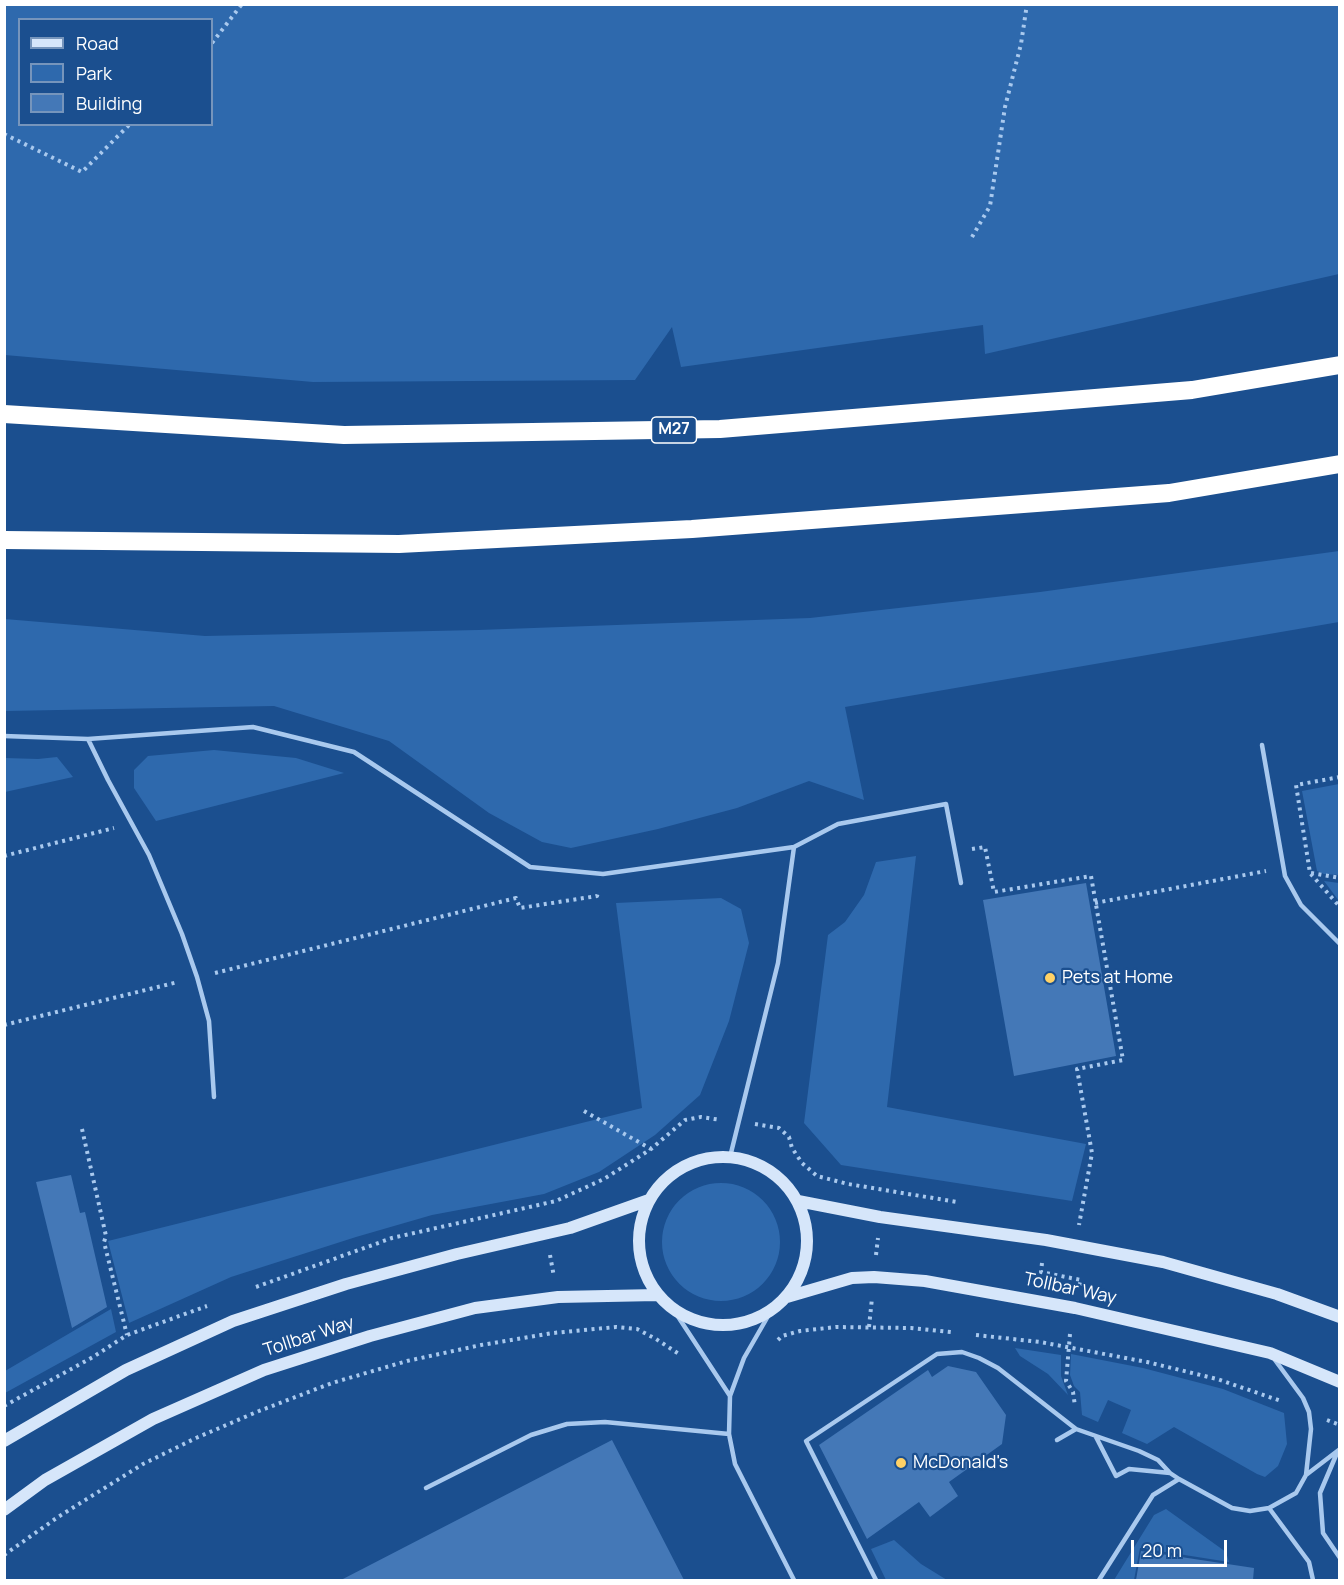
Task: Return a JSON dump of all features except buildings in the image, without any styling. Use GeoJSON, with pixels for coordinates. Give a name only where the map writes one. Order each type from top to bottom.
{"type":"FeatureCollection","features":[{"type":"Feature","properties":{"kind":"highway","name":"M27"},"geometry":{"type":"LineString","coordinates":[[4,414],[344,435],[720,429],[1192,390],[1340,365]]}},
{"type":"Feature","properties":{"kind":"highway"},"geometry":{"type":"LineString","coordinates":[[4,540],[399,544],[668,530],[1169,493],[1340,464]]}},
{"type":"Feature","properties":{"kind":"main road"},"geometry":{"type":"LineString","coordinates":[[730,1157],[758,1164],[780,1179],[798,1201],[806,1225],[807,1251],[801,1275],[787,1297],[771,1311],[754,1320],[734,1326],[713,1326],[693,1321],[675,1312],[657,1295],[644,1273],[638,1248],[640,1224],[649,1200],[663,1180],[683,1166],[706,1158],[730,1157]]}},
{"type":"Feature","properties":{"kind":"main road"},"geometry":{"type":"LineString","coordinates":[[4,1441],[126,1370],[233,1321],[346,1284],[545,1232],[570,1228],[649,1200]]}},
{"type":"Feature","properties":{"kind":"main road"},"geometry":{"type":"LineString","coordinates":[[798,1201],[880,1217],[1046,1240],[1163,1262],[1277,1294],[1340,1317]]}},
{"type":"Feature","properties":{"kind":"main road","name":"Tollbar Way"},"geometry":{"type":"LineString","coordinates":[[787,1297],[852,1278],[874,1277],[925,1281],[1075,1308],[1270,1353],[1340,1382]]}},
{"type":"Feature","properties":{"kind":"main road","name":"Tollbar Way"},"geometry":{"type":"LineString","coordinates":[[4,1510],[45,1480],[153,1419],[264,1370],[370,1336],[475,1308],[558,1298],[657,1295]]}},
{"type":"Feature","properties":{"kind":"lane"},"geometry":{"type":"LineString","coordinates":[[4,736],[88,739],[253,727],[354,752],[530,867],[603,874],[794,847],[838,824],[946,804],[961,883]]}},
{"type":"Feature","properties":{"kind":"lane"},"geometry":{"type":"LineString","coordinates":[[88,739],[152,861],[182,934],[209,1021],[214,1097]]}},
{"type":"Feature","properties":{"kind":"lane"},"geometry":{"type":"LineString","coordinates":[[1262,745],[1285,876],[1301,905],[1340,944]]}},
{"type":"Feature","properties":{"kind":"lane"},"geometry":{"type":"LineString","coordinates":[[730,1157],[778,963],[794,847]]}},
{"type":"Feature","properties":{"kind":"lane"},"geometry":{"type":"LineString","coordinates":[[771,1311],[744,1358],[730,1396],[729,1434],[735,1464],[794,1581]]}},
{"type":"Feature","properties":{"kind":"lane"},"geometry":{"type":"LineString","coordinates":[[675,1312],[730,1396]]}},
{"type":"Feature","properties":{"kind":"lane"},"geometry":{"type":"LineString","coordinates":[[876,1581],[806,1441],[927,1359],[949,1352],[962,1352],[979,1358],[998,1368],[1076,1429],[1139,1451],[1158,1460],[1179,1479],[1232,1508],[1250,1511],[1269,1508],[1296,1493],[1306,1475],[1311,1429],[1309,1412],[1304,1398],[1270,1353]]}},
{"type":"Feature","properties":{"kind":"lane"},"geometry":{"type":"LineString","coordinates":[[426,1488],[531,1436],[567,1424],[605,1422],[729,1434]]}},
{"type":"Feature","properties":{"kind":"lane"},"geometry":{"type":"LineString","coordinates":[[1057,1440],[1076,1429]]}},
{"type":"Feature","properties":{"kind":"lane"},"geometry":{"type":"LineString","coordinates":[[1096,1437],[1108,1456],[1116,1476],[1129,1468],[1170,1473]]}},
{"type":"Feature","properties":{"kind":"lane"},"geometry":{"type":"LineString","coordinates":[[1306,1475],[1339,1450]]}},
{"type":"Feature","properties":{"kind":"lane"},"geometry":{"type":"LineString","coordinates":[[1339,1450],[1320,1493],[1323,1533],[1340,1558]]}},
{"type":"Feature","properties":{"kind":"lane"},"geometry":{"type":"LineString","coordinates":[[1100,1581],[1153,1495],[1179,1479]]}},
{"type":"Feature","properties":{"kind":"lane"},"geometry":{"type":"LineString","coordinates":[[1269,1508],[1309,1562],[1313,1581]]}},
{"type":"Feature","properties":{"kind":"path"},"geometry":{"type":"LineString","coordinates":[[213,42],[242,4]]}},
{"type":"Feature","properties":{"kind":"path"},"geometry":{"type":"LineString","coordinates":[[972,237],[990,206],[1005,107],[1021,44],[1026,4]]}},
{"type":"Feature","properties":{"kind":"path"},"geometry":{"type":"LineString","coordinates":[[4,134],[82,172],[128,126]]}},
{"type":"Feature","properties":{"kind":"path"},"geometry":{"type":"LineString","coordinates":[[1340,777],[1296,785],[1310,873],[1340,908]]}},
{"type":"Feature","properties":{"kind":"path"},"geometry":{"type":"LineString","coordinates":[[4,855],[132,824]]}},
{"type":"Feature","properties":{"kind":"path"},"geometry":{"type":"LineString","coordinates":[[956,852],[985,847],[994,892],[1090,876],[1123,1060],[1077,1069],[1092,1153],[1079,1225]]}},
{"type":"Feature","properties":{"kind":"path"},"geometry":{"type":"LineString","coordinates":[[1095,903],[1269,870]]}},
{"type":"Feature","properties":{"kind":"path"},"geometry":{"type":"LineString","coordinates":[[1310,873],[1340,878]]}},
{"type":"Feature","properties":{"kind":"path"},"geometry":{"type":"LineString","coordinates":[[4,1025],[516,898],[520,908],[597,896],[603,874]]}},
{"type":"Feature","properties":{"kind":"path"},"geometry":{"type":"LineString","coordinates":[[584,1111],[651,1149]]}},
{"type":"Feature","properties":{"kind":"path"},"geometry":{"type":"LineString","coordinates":[[252,1289],[392,1238],[556,1201],[603,1179],[651,1149],[685,1120],[701,1117],[779,1128],[789,1137],[792,1148],[802,1163],[817,1176],[848,1184],[962,1203]]}},
{"type":"Feature","properties":{"kind":"path"},"geometry":{"type":"LineString","coordinates":[[82,1129],[106,1236],[104,1242],[127,1335]]}},
{"type":"Feature","properties":{"kind":"path"},"geometry":{"type":"LineString","coordinates":[[540,1204],[565,1332]]}},
{"type":"Feature","properties":{"kind":"path"},"geometry":{"type":"LineString","coordinates":[[1070,1223],[1090,1227]]}},
{"type":"Feature","properties":{"kind":"path"},"geometry":{"type":"LineString","coordinates":[[1042,1262],[1041,1272],[1081,1280],[1078,1291]]}},
{"type":"Feature","properties":{"kind":"path"},"geometry":{"type":"LineString","coordinates":[[4,1406],[93,1357],[127,1335],[210,1304]]}},
{"type":"Feature","properties":{"kind":"path"},"geometry":{"type":"LineString","coordinates":[[4,1555],[58,1517],[143,1464],[196,1438],[332,1383],[407,1361],[481,1345],[616,1327],[637,1329],[684,1358],[709,1361]]}},
{"type":"Feature","properties":{"kind":"path"},"geometry":{"type":"LineString","coordinates":[[744,1358],[761,1354],[782,1336],[800,1330],[858,1327],[952,1332]]}},
{"type":"Feature","properties":{"kind":"path"},"geometry":{"type":"LineString","coordinates":[[1069,1423],[1076,1410],[1073,1392],[1066,1381],[1067,1347],[1070,1334]]}},
{"type":"Feature","properties":{"kind":"path"},"geometry":{"type":"LineString","coordinates":[[973,1335],[1067,1347],[1147,1362],[1217,1379],[1340,1425]]}},
{"type":"Feature","properties":{"kind":"green space"},"geometry":{"type":"Polygon","coordinates":[[[4,5],[1339,5],[1339,274],[985,354],[983,325],[681,367],[672,327],[635,380],[313,382],[5,355],[4,5]]]}},
{"type":"Feature","properties":{"kind":"green space"},"geometry":{"type":"Polygon","coordinates":[[[1339,551],[1339,622],[845,707],[864,800],[809,781],[737,808],[658,829],[571,848],[542,842],[489,813],[389,741],[274,706],[5,711],[5,619],[205,636],[478,630],[810,618],[1040,592],[1339,551]]]}},
{"type":"Feature","properties":{"kind":"green space"},"geometry":{"type":"Polygon","coordinates":[[[214,750],[296,758],[344,773],[156,821],[134,788],[134,770],[148,756],[214,750]]]}},
{"type":"Feature","properties":{"kind":"green space"},"geometry":{"type":"Polygon","coordinates":[[[57,757],[73,777],[5,792],[5,758],[57,757]]]}},
{"type":"Feature","properties":{"kind":"green space"},"geometry":{"type":"Polygon","coordinates":[[[1339,784],[1339,875],[1324,874],[1317,871],[1302,791],[1339,784]]]}},
{"type":"Feature","properties":{"kind":"green space"},"geometry":{"type":"Polygon","coordinates":[[[916,856],[887,1107],[1086,1144],[1072,1201],[841,1165],[804,1123],[828,935],[845,922],[864,895],[876,862],[916,856]]]}},
{"type":"Feature","properties":{"kind":"green space"},"geometry":{"type":"Polygon","coordinates":[[[1324,881],[1339,883],[1339,901],[1324,881]]]}},
{"type":"Feature","properties":{"kind":"green space"},"geometry":{"type":"Polygon","coordinates":[[[721,898],[741,909],[749,943],[729,1021],[700,1095],[655,1135],[599,1172],[544,1194],[432,1215],[356,1237],[231,1277],[129,1323],[108,1241],[642,1108],[616,903],[721,898]]]}},
{"type":"Feature","properties":{"kind":"green space"},"geometry":{"type":"Polygon","coordinates":[[[721,1183],[754,1193],[770,1209],[780,1242],[770,1275],[754,1291],[721,1301],[688,1291],[672,1275],[662,1242],[672,1209],[688,1193],[721,1183]]]}},
{"type":"Feature","properties":{"kind":"green space"},"geometry":{"type":"Polygon","coordinates":[[[111,1309],[116,1332],[5,1393],[5,1371],[111,1309]]]}},
{"type":"Feature","properties":{"kind":"green space"},"geometry":{"type":"Polygon","coordinates":[[[1015,1348],[1061,1355],[1061,1376],[1068,1395],[1048,1374],[1020,1356],[1015,1348]]]}},
{"type":"Feature","properties":{"kind":"green space"},"geometry":{"type":"Polygon","coordinates":[[[1071,1354],[1143,1368],[1223,1389],[1284,1413],[1287,1444],[1278,1466],[1265,1477],[1257,1474],[1174,1427],[1147,1444],[1122,1433],[1131,1410],[1108,1400],[1098,1422],[1082,1415],[1080,1392],[1074,1386],[1070,1375],[1071,1354]]]}},
{"type":"Feature","properties":{"kind":"green space"},"geometry":{"type":"Polygon","coordinates":[[[1166,1509],[1226,1552],[1229,1562],[1140,1548],[1134,1580],[1114,1580],[1154,1515],[1166,1509]]]}},
{"type":"Feature","properties":{"kind":"green space"},"geometry":{"type":"Polygon","coordinates":[[[894,1540],[921,1564],[947,1580],[886,1580],[871,1549],[894,1540]]]}},
{"type":"Feature","properties":{"kind":"place","name":"Pets at Home"},"geometry":{"type":"Point","coordinates":[1050,978]}},
{"type":"Feature","properties":{"kind":"place","name":"McDonald's"},"geometry":{"type":"Point","coordinates":[901,1463]}}]}
